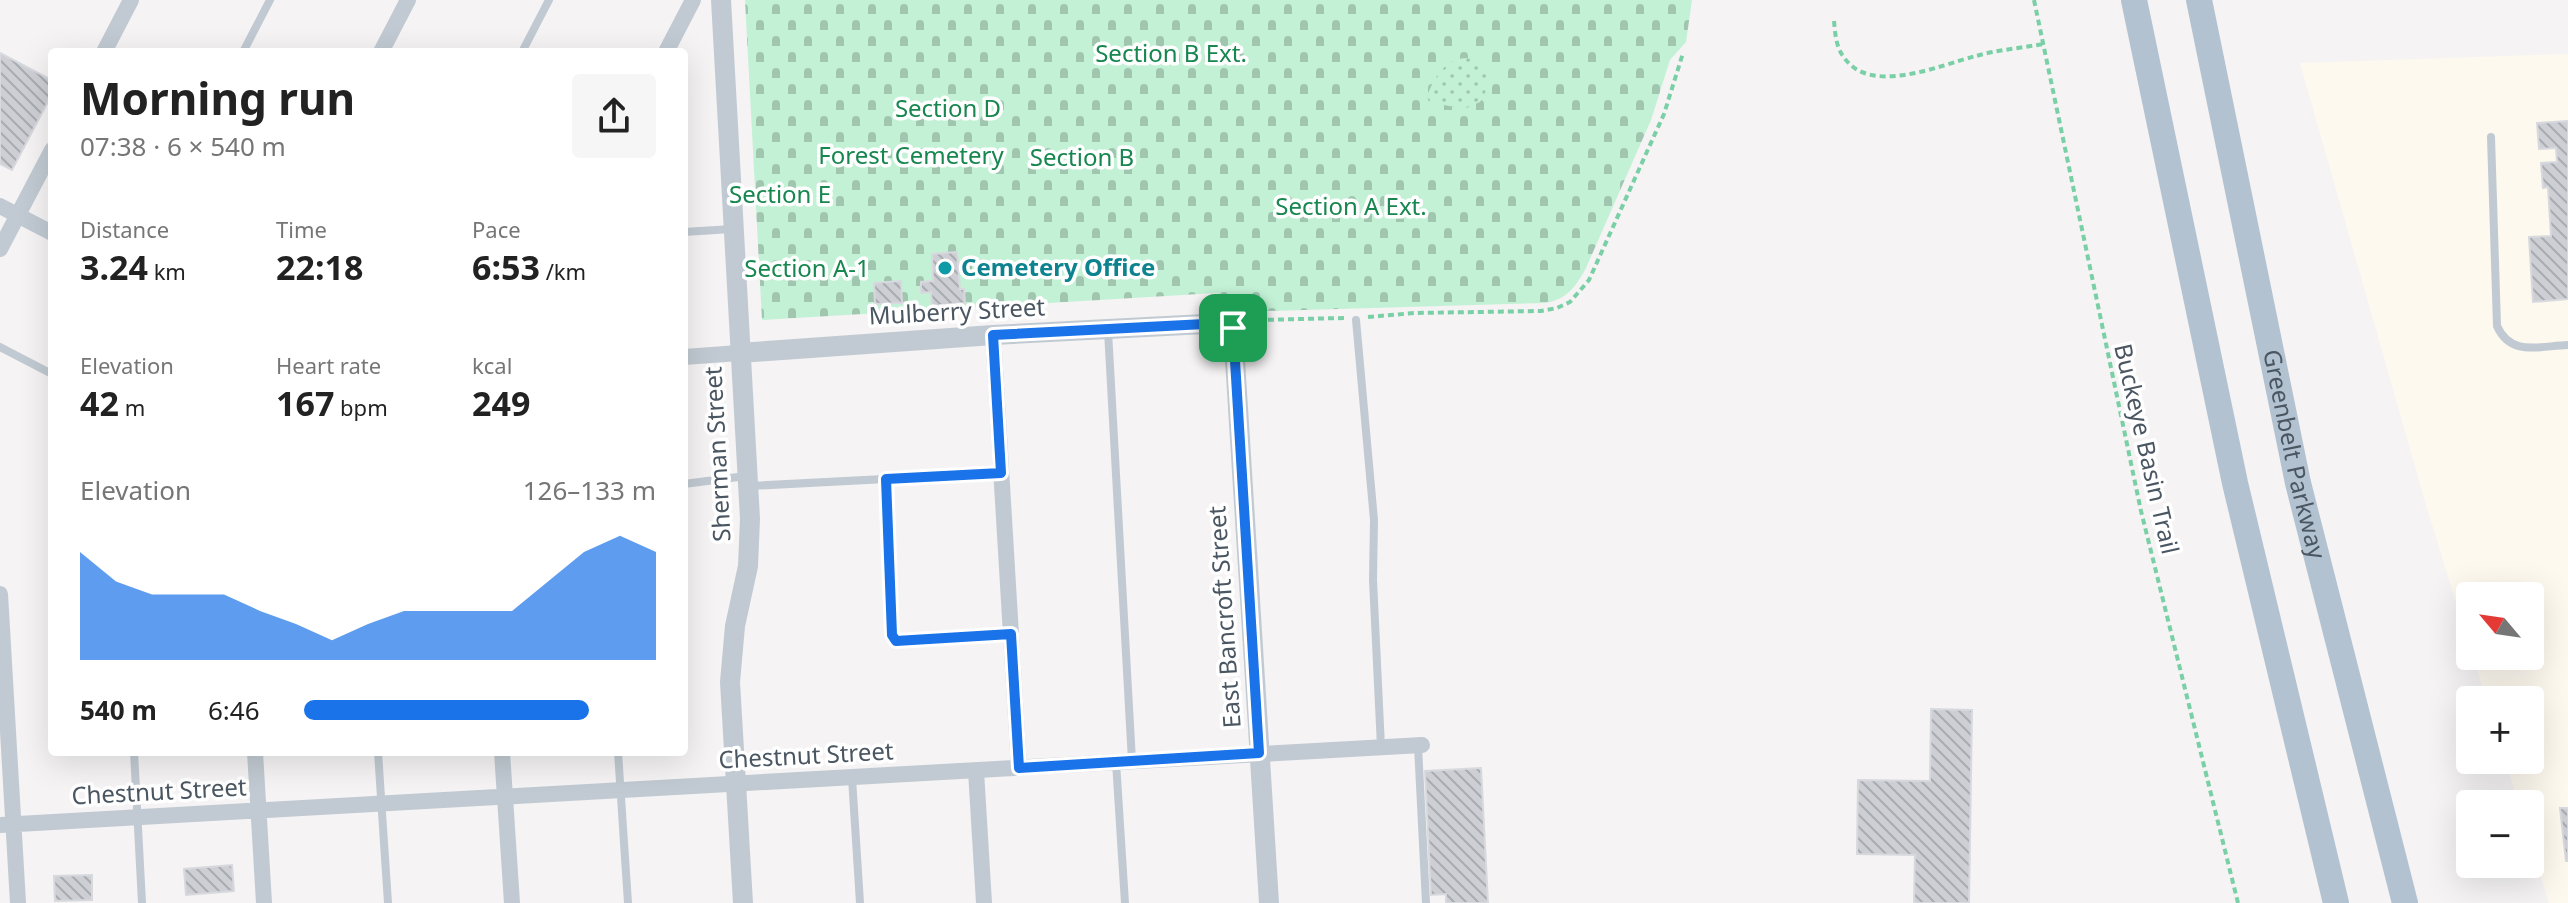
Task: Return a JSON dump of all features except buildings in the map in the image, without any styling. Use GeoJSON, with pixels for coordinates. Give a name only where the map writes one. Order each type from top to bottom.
{"type":"FeatureCollection","features":[{"type":"Feature","properties":{"kind":"main road"},"geometry":{"type":"LineString","coordinates":[[2134,0],[2235,483],[2336,903]]}},
{"type":"Feature","properties":{"kind":"main road","name":"Greenbelt Parkway"},"geometry":{"type":"LineString","coordinates":[[2199,0],[2298,483],[2405,903]]}},
{"type":"Feature","properties":{"kind":"street"},"geometry":{"type":"LineString","coordinates":[[106,48],[131,0]]}},
{"type":"Feature","properties":{"kind":"street"},"geometry":{"type":"LineString","coordinates":[[383,48],[408,0]]}},
{"type":"Feature","properties":{"kind":"street"},"geometry":{"type":"LineString","coordinates":[[668,48],[693,0]]}},
{"type":"Feature","properties":{"kind":"street","name":"Sherman Street"},"geometry":{"type":"LineString","coordinates":[[721,0],[747,481],[748,566],[735,626],[730,682],[743,903]]}},
{"type":"Feature","properties":{"kind":"street"},"geometry":{"type":"LineString","coordinates":[[0,249],[48,158]]}},
{"type":"Feature","properties":{"kind":"street"},"geometry":{"type":"LineString","coordinates":[[0,206],[48,231]]}},
{"type":"Feature","properties":{"kind":"street","name":"Mulberry Street"},"geometry":{"type":"LineString","coordinates":[[688,357],[993,335],[1224,323],[1233,328]]}},
{"type":"Feature","properties":{"kind":"street","name":"East Bancroft Street"},"geometry":{"type":"LineString","coordinates":[[1233,328],[1269,903]]}},
{"type":"Feature","properties":{"kind":"street"},"geometry":{"type":"LineString","coordinates":[[993,335],[1019,768]]}},
{"type":"Feature","properties":{"kind":"street"},"geometry":{"type":"LineString","coordinates":[[0,594],[7,825],[18,903]]}},
{"type":"Feature","properties":{"kind":"street","name":"Chestnut Street"},"geometry":{"type":"LineString","coordinates":[[7,825],[1420,746]]}},
{"type":"Feature","properties":{"kind":"street"},"geometry":{"type":"LineString","coordinates":[[255,756],[264,903]]}},
{"type":"Feature","properties":{"kind":"street"},"geometry":{"type":"LineString","coordinates":[[502,756],[512,903]]}},
{"type":"Feature","properties":{"kind":"street"},"geometry":{"type":"LineString","coordinates":[[976,771],[984,903]]}},
{"type":"Feature","properties":{"kind":"lane"},"geometry":{"type":"LineString","coordinates":[[245,48],[270,0]]}},
{"type":"Feature","properties":{"kind":"lane"},"geometry":{"type":"LineString","coordinates":[[524,48],[549,0]]}},
{"type":"Feature","properties":{"kind":"lane"},"geometry":{"type":"LineString","coordinates":[[2491,137],[2497,326],[2503,340],[2517,348],[2568,345]]}},
{"type":"Feature","properties":{"kind":"lane"},"geometry":{"type":"LineString","coordinates":[[688,232],[732,229]]}},
{"type":"Feature","properties":{"kind":"lane"},"geometry":{"type":"LineString","coordinates":[[1354,319],[1374,520],[1373,580],[1381,747]]}},
{"type":"Feature","properties":{"kind":"lane"},"geometry":{"type":"LineString","coordinates":[[1108,330],[1124,762],[1125,903]]}},
{"type":"Feature","properties":{"kind":"lane"},"geometry":{"type":"LineString","coordinates":[[0,347],[48,372]]}},
{"type":"Feature","properties":{"kind":"lane"},"geometry":{"type":"LineString","coordinates":[[688,484],[1001,473]]}},
{"type":"Feature","properties":{"kind":"lane"},"geometry":{"type":"LineString","coordinates":[[886,479],[892,635],[896,641],[1011,634]]}},
{"type":"Feature","properties":{"kind":"lane"},"geometry":{"type":"LineString","coordinates":[[1420,746],[1426,903]]}},
{"type":"Feature","properties":{"kind":"lane"},"geometry":{"type":"LineString","coordinates":[[134,756],[142,903]]}},
{"type":"Feature","properties":{"kind":"lane"},"geometry":{"type":"LineString","coordinates":[[378,756],[388,903]]}},
{"type":"Feature","properties":{"kind":"lane"},"geometry":{"type":"LineString","coordinates":[[618,756],[628,903]]}},
{"type":"Feature","properties":{"kind":"lane"},"geometry":{"type":"LineString","coordinates":[[852,778],[860,903]]}},
{"type":"Feature","properties":{"kind":"path","name":"Buckeye Basin Trail"},"geometry":{"type":"LineString","coordinates":[[2034,0],[2141,511],[2238,903]]}},
{"type":"Feature","properties":{"kind":"path"},"geometry":{"type":"LineString","coordinates":[[1834,21],[1843,57],[1856,69],[1873,76],[1898,77],[1981,54],[2043,44]]}},
{"type":"Feature","properties":{"kind":"path"},"geometry":{"type":"LineString","coordinates":[[1369,317],[1414,313],[1541,311],[1570,302],[1589,280],[1601,257],[1664,114],[1683,53]]}},
{"type":"Feature","properties":{"kind":"path"},"geometry":{"type":"LineString","coordinates":[[1258,320],[1354,319]]}},
{"type":"Feature","properties":{"kind":"shaded area"},"geometry":{"type":"Polygon","coordinates":[[[2568,54],[2568,903],[2549,903],[2541,878],[2544,878],[2544,790],[2515,790],[2509,774],[2544,774],[2544,686],[2482,686],[2477,670],[2544,670],[2544,582],[2456,582],[2456,602],[2300,63],[2568,54]]]}},
{"type":"Feature","properties":{"kind":"green space","name":"Forest Cemetery"},"geometry":{"type":"Polygon","coordinates":[[[745,0],[1692,0],[1686,42],[1670,60],[1651,120],[1586,268],[1570,292],[1559,299],[1545,303],[1267,311],[1246,299],[1216,293],[762,320],[745,0]]]}},
{"type":"Feature","properties":{"kind":"green space"},"geometry":{"type":"Polygon","coordinates":[[[1468,58],[1481,65],[1487,76],[1486,89],[1480,102],[1464,109],[1429,102],[1427,96],[1442,70],[1453,61],[1468,58]]]}},
{"type":"Feature","properties":{"kind":"place","name":"Cemetery Office"},"geometry":{"type":"Point","coordinates":[945,268]}},
{"type":"Feature","properties":{"kind":"route"},"geometry":{"type":"LineString","coordinates":[[1224,323],[1233,328],[1259,753],[1019,768],[1011,634],[896,641],[892,635],[886,479],[1001,473],[993,335],[1224,323]]}},
{"type":"Feature","properties":{"kind":"park label","name":"Section B Ext."},"geometry":{"type":"Point","coordinates":[1171,54]}},
{"type":"Feature","properties":{"kind":"park label","name":"Section D"},"geometry":{"type":"Point","coordinates":[948,109]}},
{"type":"Feature","properties":{"kind":"park label","name":"Section B"},"geometry":{"type":"Point","coordinates":[1082,158]}},
{"type":"Feature","properties":{"kind":"park label","name":"Section E"},"geometry":{"type":"Point","coordinates":[780,195]}},
{"type":"Feature","properties":{"kind":"park label","name":"Section A Ext."},"geometry":{"type":"Point","coordinates":[1351,207]}},
{"type":"Feature","properties":{"kind":"park label","name":"Section A-1"},"geometry":{"type":"Point","coordinates":[807,269]}}]}
